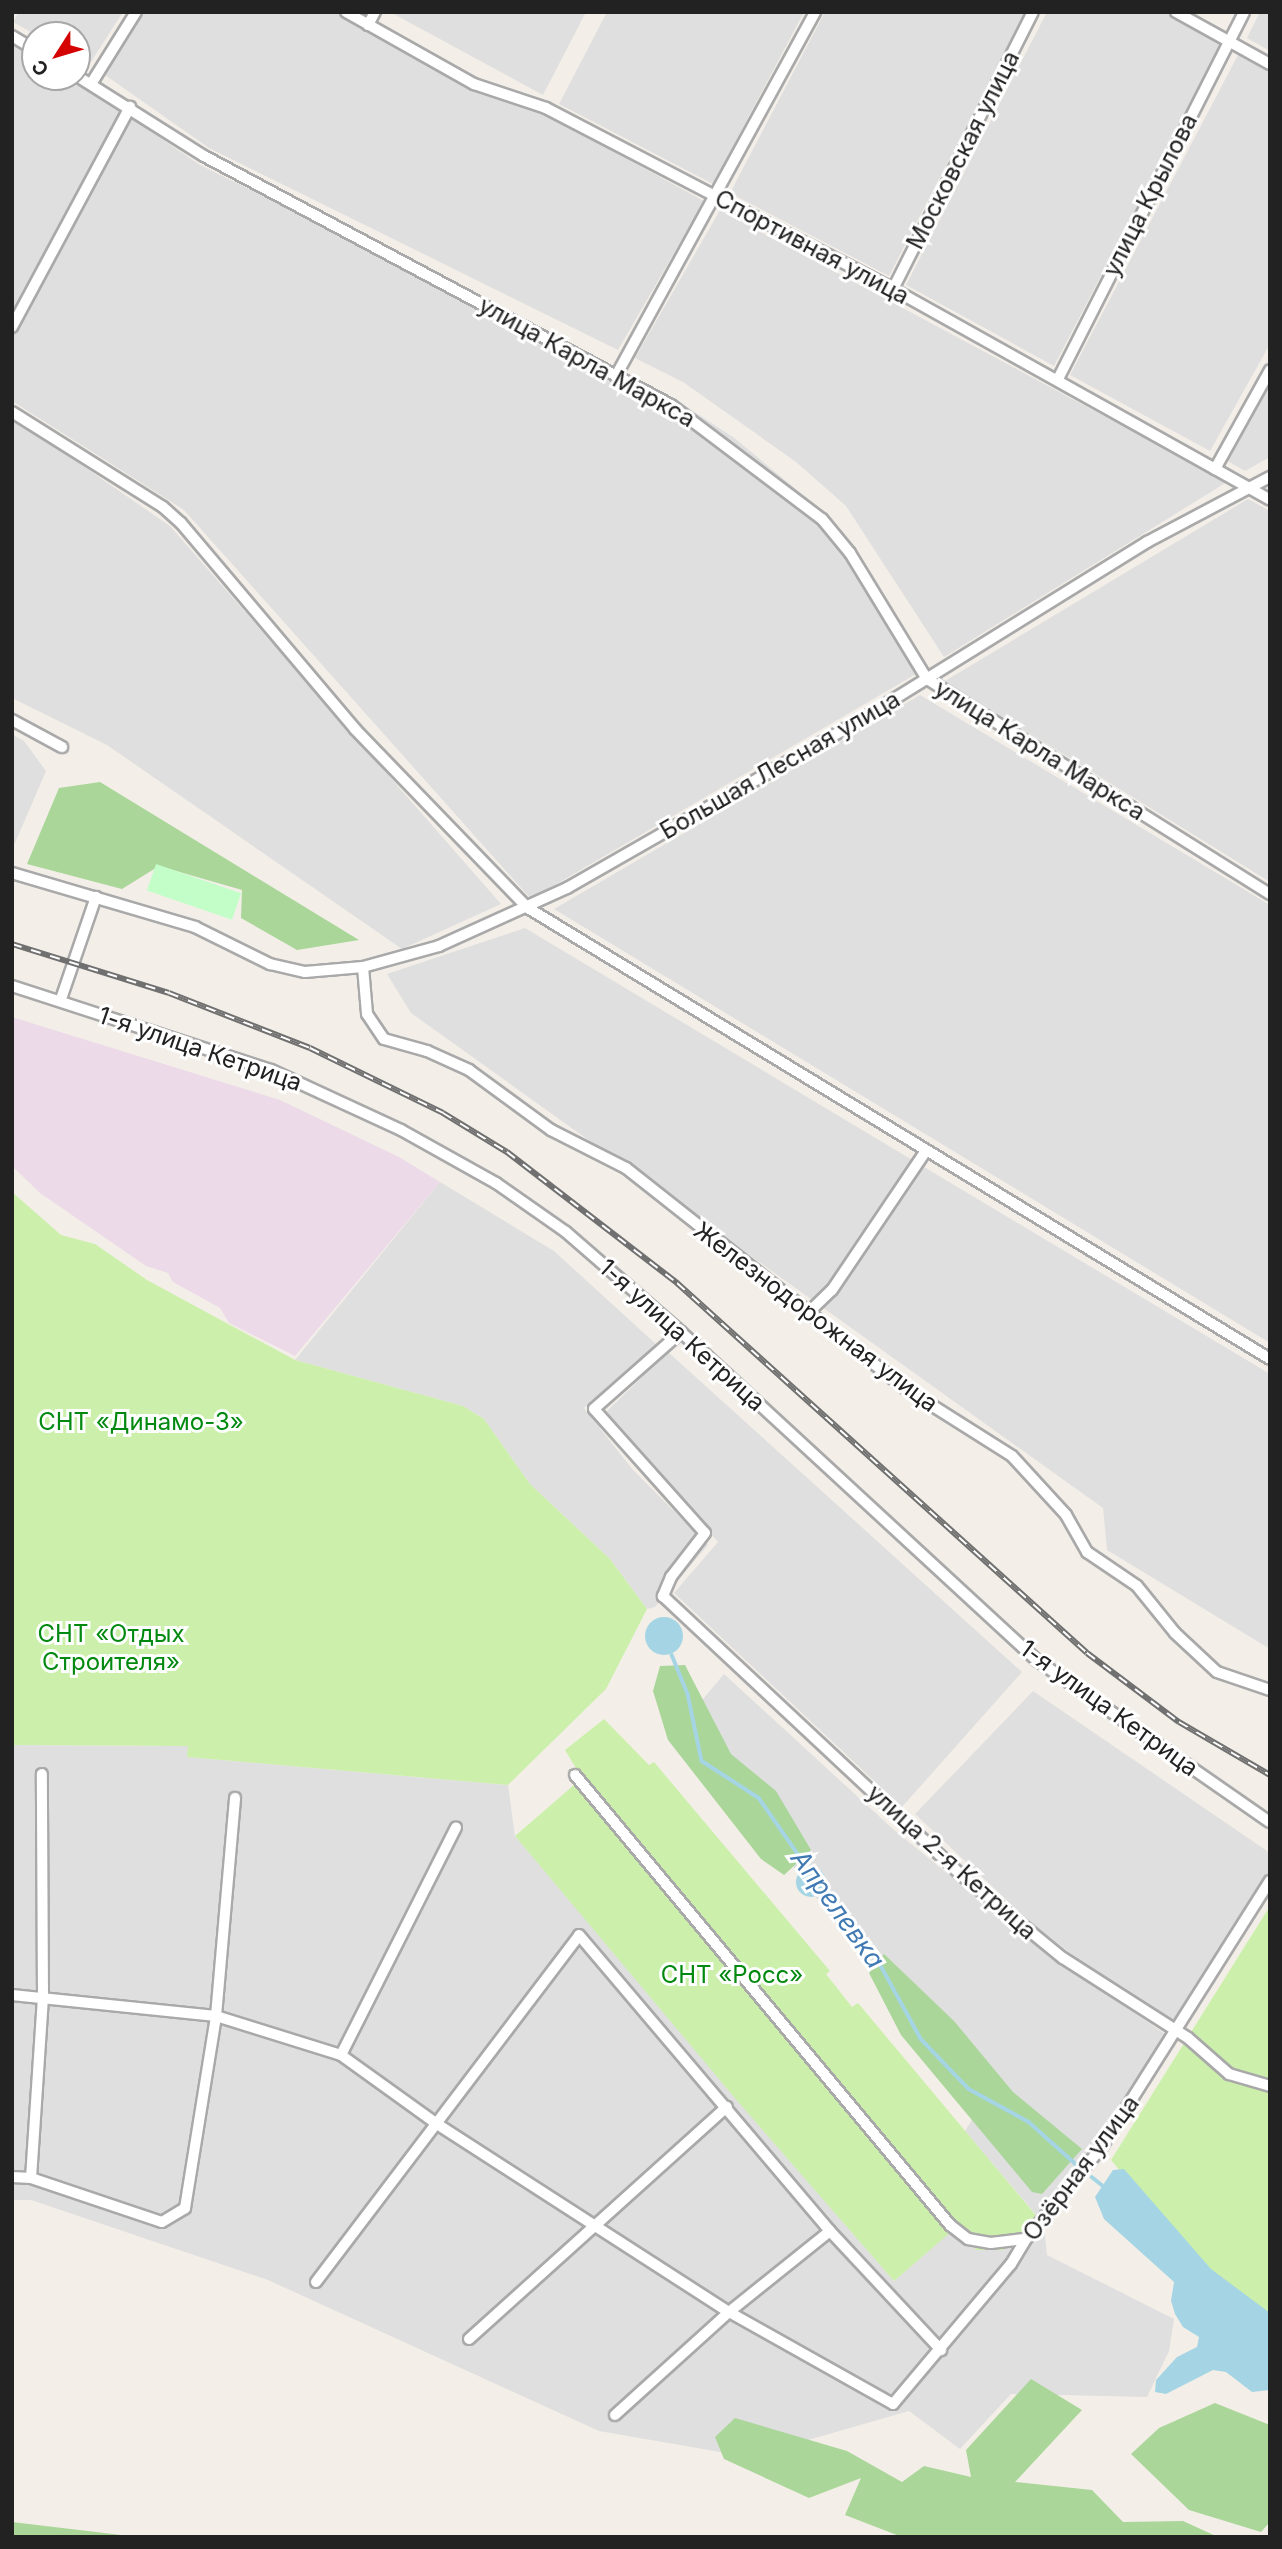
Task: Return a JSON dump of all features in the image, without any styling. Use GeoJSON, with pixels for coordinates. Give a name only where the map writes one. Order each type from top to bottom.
{"type":"FeatureCollection","features":[{"type":"Feature","properties":{"kind":"street"},"geometry":{"type":"LineString","coordinates":[[91,84],[135,12]]}},
{"type":"Feature","properties":{"kind":"street","name":"Спортивная улица"},"geometry":{"type":"LineString","coordinates":[[346,12],[474,84],[546,107],[893,289],[1270,500]]}},
{"type":"Feature","properties":{"kind":"street"},"geometry":{"type":"LineString","coordinates":[[368,25],[374,12]]}},
{"type":"Feature","properties":{"kind":"street"},"geometry":{"type":"LineString","coordinates":[[617,374],[717,197],[815,12]]}},
{"type":"Feature","properties":{"kind":"street","name":"Московская улица"},"geometry":{"type":"LineString","coordinates":[[893,289],[1033,12]]}},
{"type":"Feature","properties":{"kind":"street"},"geometry":{"type":"LineString","coordinates":[[1176,12],[1270,64]]}},
{"type":"Feature","properties":{"kind":"street","name":"улица Крылова"},"geometry":{"type":"LineString","coordinates":[[1058,379],[1244,12]]}},
{"type":"Feature","properties":{"kind":"street","name":"улица Карла Маркса"},"geometry":{"type":"LineString","coordinates":[[91,84],[204,156],[617,374],[702,427],[822,519],[850,553],[927,679],[1270,894]]}},
{"type":"Feature","properties":{"kind":"street"},"geometry":{"type":"LineString","coordinates":[[12,327],[130,107]]}},
{"type":"Feature","properties":{"kind":"street"},"geometry":{"type":"LineString","coordinates":[[1215,469],[1270,370]]}},
{"type":"Feature","properties":{"kind":"street"},"geometry":{"type":"LineString","coordinates":[[12,412],[163,507],[181,523],[355,729],[528,908],[925,1153],[1270,1359]]}},
{"type":"Feature","properties":{"kind":"street","name":"Большая Лесная улица"},"geometry":{"type":"LineString","coordinates":[[96,897],[195,927],[270,964],[305,972],[363,967],[439,946],[528,908],[927,679],[1147,542],[1270,477]]}},
{"type":"Feature","properties":{"kind":"street"},"geometry":{"type":"LineString","coordinates":[[12,720],[62,747]]}},
{"type":"Feature","properties":{"kind":"street"},"geometry":{"type":"LineString","coordinates":[[12,873],[96,897],[61,999]]}},
{"type":"Feature","properties":{"kind":"street","name":"Железнодорожная улица"},"geometry":{"type":"LineString","coordinates":[[363,967],[367,1014],[384,1039],[427,1051],[469,1070],[551,1130],[626,1168],[669,1206],[810,1311],[906,1390],[1020,1463],[1066,1515],[1087,1552],[1137,1586],[1175,1633],[1217,1672],[1270,1690]]}},
{"type":"Feature","properties":{"kind":"street","name":"1-я улица Кетрица"},"geometry":{"type":"LineString","coordinates":[[12,986],[61,999],[271,1070],[401,1130],[496,1183],[566,1232],[681,1332],[1038,1661],[1270,1822]]}},
{"type":"Feature","properties":{"kind":"street"},"geometry":{"type":"LineString","coordinates":[[810,1311],[832,1290],[925,1153]]}},
{"type":"Feature","properties":{"kind":"street","name":"улица 2-я Кетрица"},"geometry":{"type":"LineString","coordinates":[[681,1332],[594,1409],[705,1533],[671,1577],[663,1596],[959,1873],[1063,1958],[1177,2033],[1229,2074],[1270,2087]]}},
{"type":"Feature","properties":{"kind":"street"},"geometry":{"type":"LineString","coordinates":[[31,2178],[43,1996],[42,1774]]}},
{"type":"Feature","properties":{"kind":"street"},"geometry":{"type":"LineString","coordinates":[[575,1774],[950,2225],[968,2239],[1026,2239]]}},
{"type":"Feature","properties":{"kind":"street"},"geometry":{"type":"LineString","coordinates":[[12,2177],[31,2178],[162,2222],[176,2218],[185,2208],[216,2016],[235,1798]]}},
{"type":"Feature","properties":{"kind":"street"},"geometry":{"type":"LineString","coordinates":[[341,2055],[456,1826]]}},
{"type":"Feature","properties":{"kind":"street","name":"Озёрная улица"},"geometry":{"type":"LineString","coordinates":[[729,2312],[893,2404],[1011,2264],[1026,2239],[1101,2148],[1177,2033],[1270,1881]]}},
{"type":"Feature","properties":{"kind":"street"},"geometry":{"type":"LineString","coordinates":[[316,2282],[579,1935],[830,2231],[941,2350]]}},
{"type":"Feature","properties":{"kind":"street"},"geometry":{"type":"LineString","coordinates":[[12,1995],[43,1996],[216,2016],[341,2055],[437,2124],[596,2223],[729,2312]]}},
{"type":"Feature","properties":{"kind":"street"},"geometry":{"type":"LineString","coordinates":[[469,2339],[727,2107]]}},
{"type":"Feature","properties":{"kind":"street"},"geometry":{"type":"LineString","coordinates":[[615,2415],[729,2312],[830,2231]]}},
{"type":"Feature","properties":{"kind":"shaded area"},"geometry":{"type":"Polygon","coordinates":[[[19,12],[123,12],[91,62],[91,21],[21,21],[21,27],[13,22],[19,12]]]}},
{"type":"Feature","properties":{"kind":"shaded area"},"geometry":{"type":"Polygon","coordinates":[[[145,12],[358,12],[704,201],[618,350],[209,148],[105,75],[145,12]]]}},
{"type":"Feature","properties":{"kind":"shaded area"},"geometry":{"type":"Polygon","coordinates":[[[390,12],[586,12],[543,95],[390,12]]]}},
{"type":"Feature","properties":{"kind":"shaded area"},"geometry":{"type":"Polygon","coordinates":[[[607,12],[804,12],[713,184],[559,104],[607,12]]]}},
{"type":"Feature","properties":{"kind":"shaded area"},"geometry":{"type":"Polygon","coordinates":[[[825,12],[1025,12],[889,276],[730,193],[825,12]]]}},
{"type":"Feature","properties":{"kind":"shaded area"},"geometry":{"type":"Polygon","coordinates":[[[1047,12],[1165,12],[1221,45],[1054,366],[906,285],[1047,12]]]}},
{"type":"Feature","properties":{"kind":"shaded area"},"geometry":{"type":"Polygon","coordinates":[[[1260,12],[1270,12],[1270,51],[1247,38],[1260,12]]]}},
{"type":"Feature","properties":{"kind":"shaded area"},"geometry":{"type":"Polygon","coordinates":[[[12,43],[21,48],[21,91],[91,91],[200,165],[673,398],[733,437],[831,518],[928,667],[531,899],[184,510],[12,401],[12,43]]]}},
{"type":"Feature","properties":{"kind":"shaded area"},"geometry":{"type":"Polygon","coordinates":[[[1238,55],[1270,72],[1270,344],[1210,451],[1070,375],[1238,55]]]}},
{"type":"Feature","properties":{"kind":"shaded area"},"geometry":{"type":"Polygon","coordinates":[[[720,210],[1227,482],[944,657],[846,506],[796,462],[683,382],[635,358],[720,210]]]}},
{"type":"Feature","properties":{"kind":"shaded area"},"geometry":{"type":"Polygon","coordinates":[[[1270,383],[1270,457],[1245,471],[1226,460],[1270,383]]]}},
{"type":"Feature","properties":{"kind":"shaded area"},"geometry":{"type":"Polygon","coordinates":[[[12,417],[170,526],[501,904],[402,949],[107,745],[12,698],[12,417]]]}},
{"type":"Feature","properties":{"kind":"shaded area"},"geometry":{"type":"Polygon","coordinates":[[[1248,499],[1270,511],[1270,882],[945,681],[1248,499]]]}},
{"type":"Feature","properties":{"kind":"shaded area"},"geometry":{"type":"Polygon","coordinates":[[[920,695],[1270,905],[1270,1343],[554,909],[920,695]]]}},
{"type":"Feature","properties":{"kind":"shaded area"},"geometry":{"type":"Polygon","coordinates":[[[12,734],[24,741],[46,771],[12,850],[12,734]]]}},
{"type":"Feature","properties":{"kind":"shaded area"},"geometry":{"type":"Polygon","coordinates":[[[525,928],[1270,1374],[1270,1649],[1107,1550],[1103,1508],[411,1013],[387,974],[525,928]]]}},
{"type":"Feature","properties":{"kind":"shaded area"},"geometry":{"type":"Polygon","coordinates":[[[12,1017],[280,1100],[399,1157],[440,1182],[295,1356],[229,1323],[220,1308],[173,1282],[168,1273],[146,1266],[40,1193],[12,1166],[12,1017]]]}},
{"type":"Feature","properties":{"kind":"shaded area"},"geometry":{"type":"Polygon","coordinates":[[[440,1182],[554,1251],[657,1345],[584,1408],[633,1470],[708,1545],[655,1607],[647,1609],[610,1559],[530,1484],[484,1419],[463,1406],[295,1360],[440,1182]]]}},
{"type":"Feature","properties":{"kind":"shaded area"},"geometry":{"type":"Polygon","coordinates":[[[668,1352],[1022,1672],[902,1807],[674,1593],[718,1542],[604,1414],[668,1352]]]}},
{"type":"Feature","properties":{"kind":"shaded area"},"geometry":{"type":"Polygon","coordinates":[[[724,1674],[894,1830],[1034,1944],[1168,2036],[1090,2154],[1037,2216],[965,2131],[985,2099],[912,2002],[846,1937],[735,1790],[688,1717],[724,1674]]]}},
{"type":"Feature","properties":{"kind":"shaded area"},"geometry":{"type":"Polygon","coordinates":[[[1033,1691],[1270,1853],[1270,1872],[1174,2021],[1110,1984],[1029,1921],[915,1814],[1033,1691]]]}},
{"type":"Feature","properties":{"kind":"shaded area"},"geometry":{"type":"Polygon","coordinates":[[[12,1745],[188,1746],[188,1757],[508,1785],[515,1836],[894,2281],[952,2230],[1044,2225],[1047,2255],[1174,2319],[1169,2351],[1147,2397],[1011,2394],[960,2449],[909,2411],[749,2457],[599,2431],[268,2280],[31,2200],[12,2200],[12,1745]]]}},
{"type":"Feature","properties":{"kind":"green space"},"geometry":{"type":"Polygon","coordinates":[[[100,782],[359,940],[297,950],[241,918],[242,890],[159,866],[122,889],[27,864],[59,788],[100,782]]]}},
{"type":"Feature","properties":{"kind":"green space"},"geometry":{"type":"Polygon","coordinates":[[[156,864],[241,893],[232,920],[147,890],[156,864]]]}},
{"type":"Feature","properties":{"kind":"green space","name":"СНТ «Динамо-3»"},"geometry":{"type":"Polygon","coordinates":[[[12,1192],[61,1235],[95,1244],[147,1280],[295,1360],[463,1406],[484,1419],[530,1484],[610,1559],[647,1609],[606,1689],[508,1785],[187,1757],[188,1746],[12,1745],[12,1192]]]}},
{"type":"Feature","properties":{"kind":"green space"},"geometry":{"type":"Polygon","coordinates":[[[685,1665],[731,1754],[776,1791],[811,1850],[784,1875],[761,1859],[668,1740],[653,1691],[660,1666],[685,1665]]]}},
{"type":"Feature","properties":{"kind":"green space","name":"СНТ «Росс»"},"geometry":{"type":"Polygon","coordinates":[[[604,1719],[649,1765],[654,1762],[830,1971],[826,1974],[852,2007],[858,2003],[1044,2225],[1003,2250],[977,2250],[952,2231],[894,2281],[740,2104],[515,1836],[582,1778],[565,1750],[604,1719]]]}},
{"type":"Feature","properties":{"kind":"green space"},"geometry":{"type":"Polygon","coordinates":[[[1270,1906],[1270,2324],[1210,2280],[1111,2160],[1270,1906]]]}},
{"type":"Feature","properties":{"kind":"green space"},"geometry":{"type":"Polygon","coordinates":[[[884,1954],[954,2021],[1013,2092],[1082,2149],[1042,2194],[1032,2192],[901,2035],[869,1973],[884,1954]]]}},
{"type":"Feature","properties":{"kind":"green space"},"geometry":{"type":"Polygon","coordinates":[[[1031,2379],[1082,2410],[1015,2482],[1092,2490],[1123,2522],[1183,2521],[1218,2537],[902,2537],[845,2515],[861,2478],[809,2498],[724,2459],[715,2437],[735,2418],[847,2451],[902,2482],[924,2466],[971,2477],[966,2450],[1031,2379]]]}},
{"type":"Feature","properties":{"kind":"green space"},"geometry":{"type":"Polygon","coordinates":[[[1215,2403],[1270,2425],[1270,2522],[1261,2532],[1189,2510],[1131,2454],[1159,2428],[1215,2403]]]}},
{"type":"Feature","properties":{"kind":"green space"},"geometry":{"type":"Polygon","coordinates":[[[12,2522],[138,2537],[12,2537],[12,2522]]]}},
{"type":"Feature","properties":{"kind":"water"},"geometry":{"type":"Polygon","coordinates":[[[664,1617],[677,1623],[683,1636],[677,1649],[664,1655],[651,1649],[645,1636],[651,1623],[664,1617]]]}},
{"type":"Feature","properties":{"kind":"water"},"geometry":{"type":"Polygon","coordinates":[[[811,1867],[822,1871],[826,1882],[822,1893],[811,1897],[800,1893],[796,1882],[800,1871],[811,1867]]]}},
{"type":"Feature","properties":{"kind":"water"},"geometry":{"type":"Polygon","coordinates":[[[1124,2169],[1211,2269],[1270,2313],[1270,2390],[1252,2392],[1226,2372],[1213,2370],[1166,2394],[1155,2392],[1156,2380],[1177,2357],[1197,2347],[1199,2337],[1183,2327],[1175,2314],[1171,2301],[1174,2282],[1104,2219],[1095,2197],[1113,2170],[1124,2169]]]}},
{"type":"Feature","properties":{"kind":"waterway","name":"Апрелевка"},"geometry":{"type":"LineString","coordinates":[[672,1655],[688,1694],[702,1761],[759,1798],[810,1871]]}},
{"type":"Feature","properties":{"kind":"waterway","name":"Апрелевка"},"geometry":{"type":"LineString","coordinates":[[823,1888],[868,1942],[921,2039],[969,2089],[1029,2122],[1077,2165]]}},
{"type":"Feature","properties":{"kind":"waterway"},"geometry":{"type":"LineString","coordinates":[[1092,2177],[1103,2186]]}},
{"type":"Feature","properties":{"kind":"railway"},"geometry":{"type":"LineString","coordinates":[[12,944],[169,993],[310,1048],[443,1113],[507,1152],[677,1283],[1087,1653],[1179,1722],[1270,1775]]}},
{"type":"Feature","properties":{"kind":"park label","name":"СНТ «Отдых Строителя»"},"geometry":{"type":"Point","coordinates":[111,1648]}}]}
